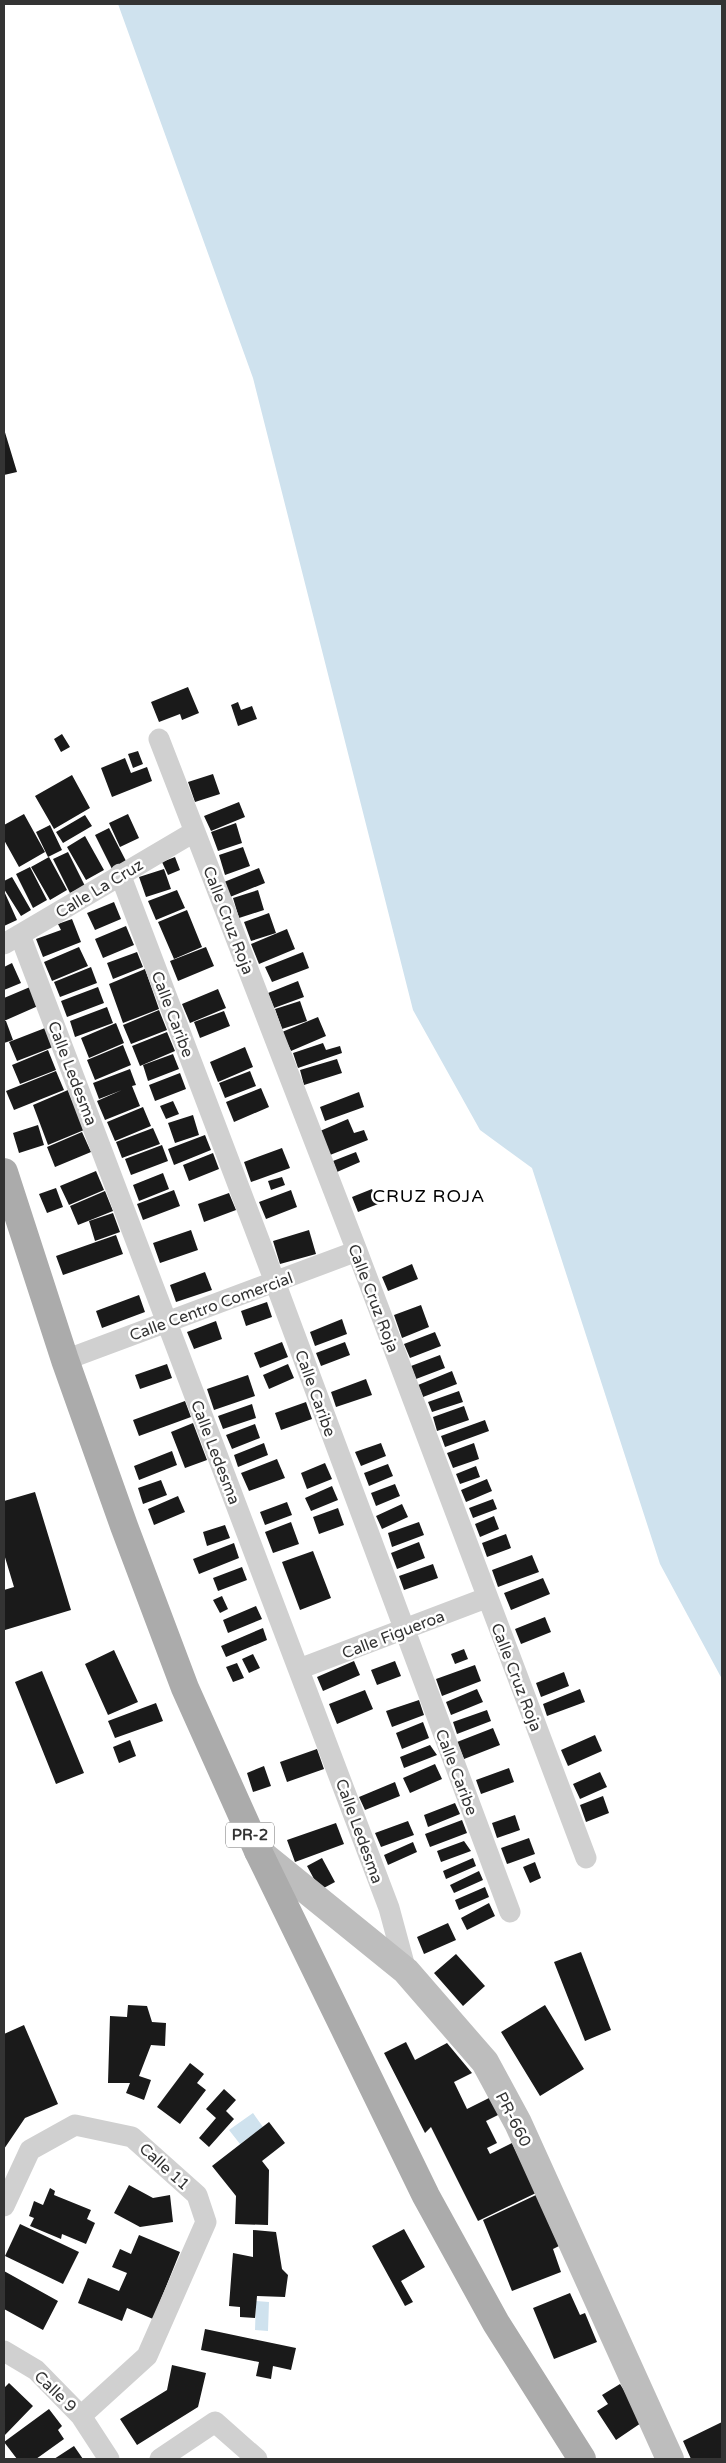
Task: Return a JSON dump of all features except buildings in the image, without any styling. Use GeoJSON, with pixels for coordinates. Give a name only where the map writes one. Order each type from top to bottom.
{"type":"FeatureCollection","features":[{"type":"Feature","properties":{"kind":"main road","name":"PR-2"},"geometry":{"type":"LineString","coordinates":[[4,1172],[65,1360],[124,1526],[186,1688],[258,1851],[426,2196],[496,2323],[582,2459]]}},
{"type":"Feature","properties":{"kind":"street","name":"Calle Cruz Roja"},"geometry":{"type":"LineString","coordinates":[[159,739],[357,1251],[486,1598],[586,1858]]}},
{"type":"Feature","properties":{"kind":"street","name":"Calle La Cruz"},"geometry":{"type":"LineString","coordinates":[[12,939],[194,832]]}},
{"type":"Feature","properties":{"kind":"street","name":"Calle Caribe"},"geometry":{"type":"LineString","coordinates":[[120,874],[275,1282],[403,1630],[510,1912]]}},
{"type":"Feature","properties":{"kind":"street","name":"Calle Ledesma"},"geometry":{"type":"LineString","coordinates":[[12,939],[167,1322],[388,1908],[406,1971]]}},
{"type":"Feature","properties":{"kind":"street","name":"Calle Centro Comercial"},"geometry":{"type":"LineString","coordinates":[[65,1360],[357,1251]]}},
{"type":"Feature","properties":{"kind":"street","name":"Calle Figueroa"},"geometry":{"type":"LineString","coordinates":[[299,1669],[486,1598]]}},
{"type":"Feature","properties":{"kind":"street","name":"PR-660"},"geometry":{"type":"LineString","coordinates":[[258,1851],[406,1971],[485,2062],[518,2123],[670,2459]]}},
{"type":"Feature","properties":{"kind":"street","name":"Calle 11"},"geometry":{"type":"LineString","coordinates":[[4,2206],[30,2150],[75,2125],[132,2137],[197,2195],[206,2222],[147,2356],[82,2416]]}},
{"type":"Feature","properties":{"kind":"street","name":"Calle 9"},"geometry":{"type":"LineString","coordinates":[[4,2351],[36,2370],[82,2416],[110,2459]]}},
{"type":"Feature","properties":{"kind":"street"},"geometry":{"type":"LineString","coordinates":[[160,2459],[215,2422],[258,2459]]}},
{"type":"Feature","properties":{"kind":"water"},"geometry":{"type":"Polygon","coordinates":[[[118,4],[722,4],[722,1679],[660,1564],[532,1168],[480,1130],[413,1010],[253,378],[118,4]]]}},
{"type":"Feature","properties":{"kind":"water"},"geometry":{"type":"Polygon","coordinates":[[[253,2113],[263,2127],[240,2144],[229,2130],[253,2113]]]}},
{"type":"Feature","properties":{"kind":"water"},"geometry":{"type":"Polygon","coordinates":[[[256,2301],[269,2302],[268,2331],[255,2330],[256,2301]]]}},
{"type":"Feature","properties":{"kind":"district","name":"CRUZ ROJA"},"geometry":{"type":"Point","coordinates":[429,1196]}}]}
